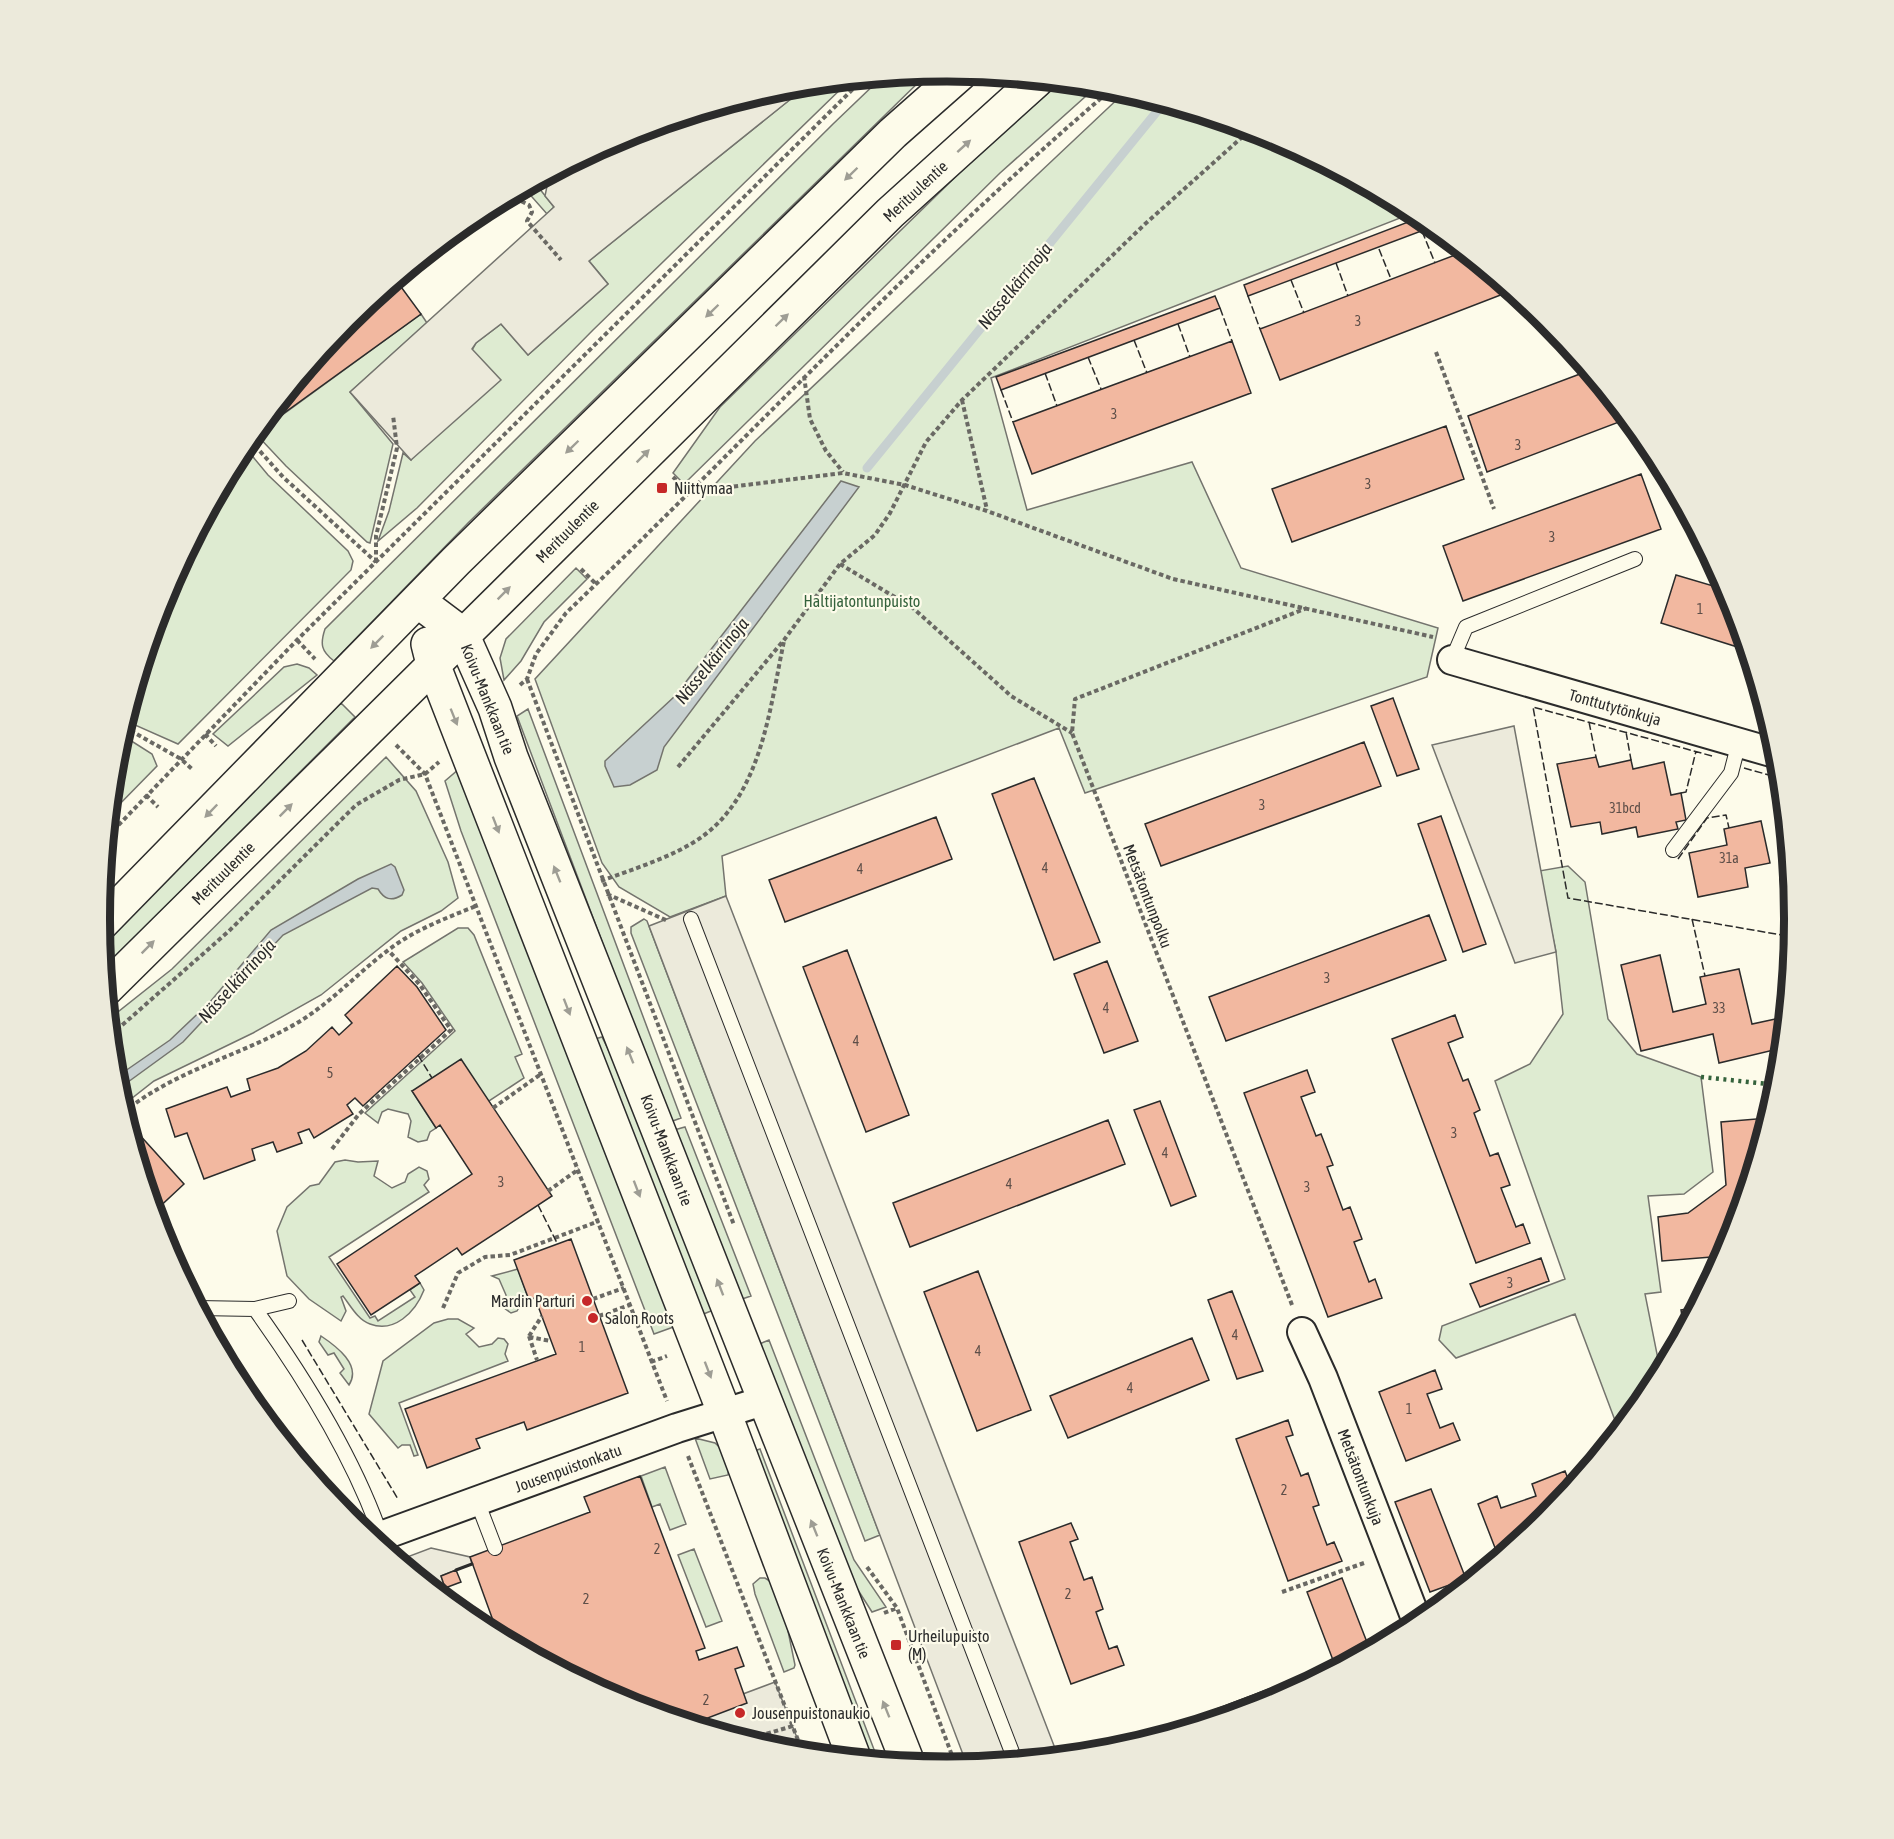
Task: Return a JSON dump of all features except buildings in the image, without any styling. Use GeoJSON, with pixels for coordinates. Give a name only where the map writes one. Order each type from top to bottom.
{"type":"FeatureCollection","features":[{"type":"Feature","properties":{"kind":"main road"},"geometry":{"type":"LineString","coordinates":[[110,915],[418,601],[893,134],[951,82]]}},
{"type":"Feature","properties":{"kind":"main road","name":"Merituulentie"},"geometry":{"type":"LineString","coordinates":[[113,982],[462,634],[890,213],[1029,87]]}},
{"type":"Feature","properties":{"kind":"main road"},"geometry":{"type":"LineString","coordinates":[[418,601],[433,664],[724,1412],[851,1750]]}},
{"type":"Feature","properties":{"kind":"main road","name":"Koivu-Mankkaan tie"},"geometry":{"type":"LineString","coordinates":[[418,601],[462,634],[495,708],[511,757],[763,1401],[905,1755]]}},
{"type":"Feature","properties":{"kind":"street","name":"Tonttutytönkuja"},"geometry":{"type":"LineString","coordinates":[[1452,660],[1767,751]]}},
{"type":"Feature","properties":{"kind":"street","name":"Metsätontunkuja"},"geometry":{"type":"LineString","coordinates":[[1302,1332],[1323,1378],[1414,1614]]}},
{"type":"Feature","properties":{"kind":"street","name":"Jousenpuistonkatu"},"geometry":{"type":"LineString","coordinates":[[382,1537],[677,1428],[763,1401]]}},
{"type":"Feature","properties":{"kind":"lane"},"geometry":{"type":"LineString","coordinates":[[1452,660],[1466,627],[1635,559]]}},
{"type":"Feature","properties":{"kind":"lane"},"geometry":{"type":"LineString","coordinates":[[1673,850],[1731,773],[1738,742]]}},
{"type":"Feature","properties":{"kind":"lane"},"geometry":{"type":"LineString","coordinates":[[691,919],[1013,1754]]}},
{"type":"Feature","properties":{"kind":"lane"},"geometry":{"type":"LineString","coordinates":[[206,1308],[255,1309],[289,1301]]}},
{"type":"Feature","properties":{"kind":"lane"},"geometry":{"type":"LineString","coordinates":[[255,1309],[286,1352],[367,1495],[376,1531]]}},
{"type":"Feature","properties":{"kind":"lane"},"geometry":{"type":"LineString","coordinates":[[477,1501],[495,1548]]}},
{"type":"Feature","properties":{"kind":"path"},"geometry":{"type":"LineString","coordinates":[[115,828],[376,562],[854,88]]}},
{"type":"Feature","properties":{"kind":"path"},"geometry":{"type":"LineString","coordinates":[[734,1226],[601,881],[527,679],[536,654],[566,613],[804,376],[1023,165],[1102,98]]}},
{"type":"Feature","properties":{"kind":"path"},"geometry":{"type":"LineString","coordinates":[[678,767],[784,640],[840,564],[875,535],[926,442],[962,400],[1145,224],[1242,137]]}},
{"type":"Feature","properties":{"kind":"path"},"geometry":{"type":"LineString","coordinates":[[518,201],[529,205],[532,212],[527,221],[561,260]]}},
{"type":"Feature","properties":{"kind":"path"},"geometry":{"type":"LineString","coordinates":[[1436,352],[1494,509]]}},
{"type":"Feature","properties":{"kind":"path"},"geometry":{"type":"LineString","coordinates":[[804,376],[810,419],[826,451],[843,472]]}},
{"type":"Feature","properties":{"kind":"path"},"geometry":{"type":"LineString","coordinates":[[962,400],[987,511]]}},
{"type":"Feature","properties":{"kind":"path"},"geometry":{"type":"LineString","coordinates":[[376,562],[376,536],[397,448],[393,415]]}},
{"type":"Feature","properties":{"kind":"path"},"geometry":{"type":"LineString","coordinates":[[256,447],[283,477],[376,562]]}},
{"type":"Feature","properties":{"kind":"path"},"geometry":{"type":"LineString","coordinates":[[689,492],[843,472],[905,484],[987,511],[1173,579],[1435,637],[1452,660]]}},
{"type":"Feature","properties":{"kind":"path"},"geometry":{"type":"LineString","coordinates":[[673,477],[689,492]]}},
{"type":"Feature","properties":{"kind":"path"},"geometry":{"type":"LineString","coordinates":[[840,564],[913,608],[1011,696],[1072,733]]}},
{"type":"Feature","properties":{"kind":"path"},"geometry":{"type":"LineString","coordinates":[[581,569],[596,584]]}},
{"type":"Feature","properties":{"kind":"path","name":"Metsätontunpolku"},"geometry":{"type":"LineString","coordinates":[[1302,1332],[1072,733],[1075,699],[1307,608]]}},
{"type":"Feature","properties":{"kind":"path"},"geometry":{"type":"LineString","coordinates":[[601,881],[656,860],[702,837],[735,805],[763,740],[784,640]]}},
{"type":"Feature","properties":{"kind":"path"},"geometry":{"type":"LineString","coordinates":[[132,732],[181,759],[193,770]]}},
{"type":"Feature","properties":{"kind":"path"},"geometry":{"type":"LineString","coordinates":[[206,735],[216,746]]}},
{"type":"Feature","properties":{"kind":"path"},"geometry":{"type":"LineString","coordinates":[[117,1030],[229,931],[356,805],[390,784],[425,774],[799,1743]]}},
{"type":"Feature","properties":{"kind":"path"},"geometry":{"type":"LineString","coordinates":[[146,795],[158,807]]}},
{"type":"Feature","properties":{"kind":"path"},"geometry":{"type":"LineString","coordinates":[[606,894],[665,921],[691,919]]}},
{"type":"Feature","properties":{"kind":"path"},"geometry":{"type":"LineString","coordinates":[[132,1107],[161,1087],[192,1071],[241,1051],[291,1026],[331,1001],[388,951],[424,928],[476,906]]}},
{"type":"Feature","properties":{"kind":"path"},"geometry":{"type":"LineString","coordinates":[[332,1149],[359,1114],[451,1030],[420,985],[388,951]]}},
{"type":"Feature","properties":{"kind":"path"},"geometry":{"type":"LineString","coordinates":[[493,1108],[541,1074]]}},
{"type":"Feature","properties":{"kind":"path"},"geometry":{"type":"LineString","coordinates":[[548,1191],[579,1169]]}},
{"type":"Feature","properties":{"kind":"path"},"geometry":{"type":"LineString","coordinates":[[442,1308],[458,1273],[485,1257],[510,1254],[599,1221]]}},
{"type":"Feature","properties":{"kind":"path"},"geometry":{"type":"LineString","coordinates":[[593,1299],[624,1288]]}},
{"type":"Feature","properties":{"kind":"path"},"geometry":{"type":"LineString","coordinates":[[599,1316],[630,1305]]}},
{"type":"Feature","properties":{"kind":"path"},"geometry":{"type":"LineString","coordinates":[[529,1336],[542,1316]]}},
{"type":"Feature","properties":{"kind":"path"},"geometry":{"type":"LineString","coordinates":[[529,1336],[551,1341]]}},
{"type":"Feature","properties":{"kind":"path"},"geometry":{"type":"LineString","coordinates":[[529,1336],[537,1360]]}},
{"type":"Feature","properties":{"kind":"path"},"geometry":{"type":"LineString","coordinates":[[862,1560],[897,1608],[952,1756]]}},
{"type":"Feature","properties":{"kind":"path"},"geometry":{"type":"LineString","coordinates":[[1282,1592],[1365,1562]]}},
{"type":"Feature","properties":{"kind":"path"},"geometry":{"type":"LineString","coordinates":[[884,1613],[897,1608]]}},
{"type":"Feature","properties":{"kind":"path"},"geometry":{"type":"LineString","coordinates":[[762,1735],[793,1726]]}},
{"type":"Feature","properties":{"kind":"green space"},"geometry":{"type":"Polygon","coordinates":[[[918,83],[468,523],[334,661],[323,647],[322,639],[325,629],[873,86],[918,83]]]}},
{"type":"Feature","properties":{"kind":"green space"},"geometry":{"type":"Polygon","coordinates":[[[840,90],[593,330],[417,508],[378,541],[389,511],[403,453],[411,460],[476,343],[501,324],[528,355],[608,284],[589,261],[793,98],[840,90]]]}},
{"type":"Feature","properties":{"kind":"green space"},"geometry":{"type":"Polygon","coordinates":[[[1052,90],[1087,95],[1000,173],[684,484],[673,473],[720,407],[987,146],[1052,90]]]}},
{"type":"Feature","properties":{"kind":"green space","name":"Haltijatontunpuisto"},"geometry":{"type":"Polygon","coordinates":[[[1116,100],[1164,111],[1216,127],[1267,146],[1317,169],[1402,217],[991,378],[1027,510],[1192,462],[1241,568],[1438,628],[1427,677],[1085,793],[1059,728],[722,856],[726,896],[670,917],[619,887],[602,863],[535,679],[755,441],[1116,100]]]}},
{"type":"Feature","properties":{"kind":"green space"},"geometry":{"type":"Polygon","coordinates":[[[540,189],[554,207],[547,214],[530,194],[540,189]]]}},
{"type":"Feature","properties":{"kind":"green space"},"geometry":{"type":"Polygon","coordinates":[[[421,314],[427,323],[350,392],[393,444],[370,543],[286,466],[261,440],[276,419],[421,314]]]}},
{"type":"Feature","properties":{"kind":"green space"},"geometry":{"type":"Polygon","coordinates":[[[251,454],[268,475],[348,551],[353,561],[351,570],[178,744],[134,724],[139,703],[154,650],[196,549],[251,454]]]}},
{"type":"Feature","properties":{"kind":"green space"},"geometry":{"type":"Polygon","coordinates":[[[576,568],[587,579],[544,622],[521,661],[504,680],[500,658],[506,639],[576,568]]]}},
{"type":"Feature","properties":{"kind":"green space"},"geometry":{"type":"Polygon","coordinates":[[[297,664],[309,668],[317,675],[228,746],[213,734],[284,667],[297,664]]]}},
{"type":"Feature","properties":{"kind":"green space"},"geometry":{"type":"Polygon","coordinates":[[[341,703],[355,717],[112,960],[111,936],[237,803],[341,703]]]}},
{"type":"Feature","properties":{"kind":"green space"},"geometry":{"type":"Polygon","coordinates":[[[528,709],[681,1118],[670,1122],[517,716],[528,709]]]}},
{"type":"Feature","properties":{"kind":"green space"},"geometry":{"type":"Polygon","coordinates":[[[130,740],[152,754],[157,766],[118,806],[130,740]]]}},
{"type":"Feature","properties":{"kind":"green space"},"geometry":{"type":"Polygon","coordinates":[[[386,757],[416,791],[448,862],[458,898],[441,911],[401,931],[321,995],[253,1033],[154,1081],[130,1100],[116,1014],[172,969],[386,757]]]}},
{"type":"Feature","properties":{"kind":"green space"},"geometry":{"type":"Polygon","coordinates":[[[459,769],[679,1325],[654,1334],[461,831],[445,781],[459,769]]]}},
{"type":"Feature","properties":{"kind":"green space"},"geometry":{"type":"Polygon","coordinates":[[[1568,866],[1585,882],[1608,1019],[1637,1054],[1701,1077],[1713,1172],[1684,1194],[1648,1196],[1661,1292],[1645,1294],[1658,1360],[1616,1422],[1575,1314],[1456,1358],[1439,1340],[1442,1326],[1565,1279],[1495,1081],[1530,1064],[1563,1014],[1556,952],[1539,871],[1568,866]]]}},
{"type":"Feature","properties":{"kind":"green space"},"geometry":{"type":"Polygon","coordinates":[[[644,919],[647,921],[880,1535],[865,1541],[631,933],[631,927],[644,919]]]}},
{"type":"Feature","properties":{"kind":"green space"},"geometry":{"type":"Polygon","coordinates":[[[458,928],[468,928],[474,935],[522,1054],[515,1057],[524,1078],[489,1101],[412,1091],[436,1128],[430,1132],[427,1140],[418,1142],[408,1137],[411,1121],[408,1114],[388,1109],[382,1112],[378,1123],[365,1113],[455,1031],[422,983],[403,962],[458,928]]]}},
{"type":"Feature","properties":{"kind":"green space"},"geometry":{"type":"Polygon","coordinates":[[[602,1037],[636,1105],[716,1309],[701,1315],[595,1039],[602,1037]]]}},
{"type":"Feature","properties":{"kind":"green space"},"geometry":{"type":"Polygon","coordinates":[[[685,1127],[751,1296],[739,1300],[674,1130],[685,1127]]]}},
{"type":"Feature","properties":{"kind":"green space"},"geometry":{"type":"Polygon","coordinates":[[[378,1161],[374,1176],[392,1188],[405,1182],[408,1174],[419,1167],[427,1171],[429,1179],[424,1185],[429,1192],[329,1257],[370,1318],[375,1316],[378,1321],[415,1297],[410,1290],[420,1283],[424,1290],[415,1306],[403,1319],[387,1326],[366,1322],[343,1296],[341,1297],[346,1311],[341,1321],[309,1299],[287,1276],[277,1231],[287,1207],[310,1186],[319,1184],[335,1162],[378,1161]]]}},
{"type":"Feature","properties":{"kind":"green space"},"geometry":{"type":"Polygon","coordinates":[[[518,1269],[529,1300],[521,1304],[517,1311],[511,1313],[504,1308],[506,1295],[499,1279],[492,1276],[518,1269]]]}},
{"type":"Feature","properties":{"kind":"green space"},"geometry":{"type":"Polygon","coordinates":[[[458,1319],[474,1328],[466,1334],[479,1347],[492,1344],[498,1338],[504,1339],[508,1344],[505,1354],[508,1361],[399,1403],[418,1455],[414,1456],[410,1445],[402,1445],[398,1448],[369,1414],[383,1361],[434,1323],[458,1319]]]}},
{"type":"Feature","properties":{"kind":"green space"},"geometry":{"type":"Polygon","coordinates":[[[321,1336],[334,1345],[350,1363],[352,1378],[349,1385],[340,1373],[344,1369],[334,1353],[328,1355],[319,1342],[321,1336]]]}},
{"type":"Feature","properties":{"kind":"green space"},"geometry":{"type":"Polygon","coordinates":[[[769,1340],[854,1560],[886,1607],[872,1612],[842,1565],[757,1345],[769,1340]]]}},
{"type":"Feature","properties":{"kind":"green space"},"geometry":{"type":"Polygon","coordinates":[[[695,1438],[715,1443],[730,1457],[728,1475],[710,1479],[695,1438]]]}},
{"type":"Feature","properties":{"kind":"green space"},"geometry":{"type":"Polygon","coordinates":[[[760,1449],[875,1753],[868,1752],[754,1451],[760,1449]]]}},
{"type":"Feature","properties":{"kind":"green space"},"geometry":{"type":"Polygon","coordinates":[[[665,1467],[686,1524],[670,1530],[660,1504],[652,1507],[641,1476],[665,1467]]]}},
{"type":"Feature","properties":{"kind":"green space"},"geometry":{"type":"Polygon","coordinates":[[[694,1549],[722,1621],[706,1627],[678,1555],[694,1549]]]}},
{"type":"Feature","properties":{"kind":"green space"},"geometry":{"type":"Polygon","coordinates":[[[760,1578],[765,1578],[779,1587],[795,1665],[794,1668],[784,1672],[755,1594],[753,1584],[760,1578]]]}},
{"type":"Feature","properties":{"kind":"shaded area"},"geometry":{"type":"Polygon","coordinates":[[[793,98],[589,261],[608,284],[528,355],[501,324],[476,343],[472,349],[501,380],[411,460],[350,392],[554,207],[545,196],[547,185],[627,146],[730,111],[793,98]]]}},
{"type":"Feature","properties":{"kind":"shaded area"},"geometry":{"type":"Polygon","coordinates":[[[1514,726],[1556,952],[1515,963],[1432,745],[1514,726]]]}},
{"type":"Feature","properties":{"kind":"shaded area"},"geometry":{"type":"Polygon","coordinates":[[[726,896],[1055,1749],[1002,1755],[963,1756],[649,926],[726,896]]]}},
{"type":"Feature","properties":{"kind":"shaded area"},"geometry":{"type":"Polygon","coordinates":[[[431,1548],[470,1557],[472,1564],[441,1576],[446,1590],[407,1557],[431,1548]]]}},
{"type":"Feature","properties":{"kind":"shaded area","name":"Jousenpuistonaukio"},"geometry":{"type":"Polygon","coordinates":[[[775,1682],[799,1742],[730,1728],[687,1715],[775,1682]]]}},
{"type":"Feature","properties":{"kind":"water"},"geometry":{"type":"Polygon","coordinates":[[[841,481],[859,487],[664,747],[657,770],[630,785],[614,787],[605,761],[675,696],[841,481]]]}},
{"type":"Feature","properties":{"kind":"water"},"geometry":{"type":"Polygon","coordinates":[[[391,864],[395,867],[404,890],[402,895],[388,898],[378,889],[372,888],[283,935],[183,1042],[126,1083],[124,1072],[170,1040],[210,1002],[271,930],[358,879],[391,864]]]}},
{"type":"Feature","properties":{"kind":"waterway","name":"Nässelkärrinoja"},"geometry":{"type":"LineString","coordinates":[[867,468],[1158,110]]}},
{"type":"Feature","properties":{"kind":"hedge"},"geometry":{"type":"LineString","coordinates":[[1701,1077],[1768,1084]]}},
{"type":"Feature","properties":{"kind":"fence"},"geometry":{"type":"LineString","coordinates":[[1422,231],[1435,263]]}},
{"type":"Feature","properties":{"kind":"fence"},"geometry":{"type":"LineString","coordinates":[[1379,249],[1391,279]]}},
{"type":"Feature","properties":{"kind":"fence"},"geometry":{"type":"LineString","coordinates":[[1336,263],[1348,296]]}},
{"type":"Feature","properties":{"kind":"fence"},"geometry":{"type":"LineString","coordinates":[[1291,280],[1304,313]]}},
{"type":"Feature","properties":{"kind":"fence"},"geometry":{"type":"LineString","coordinates":[[1248,296],[1260,329]]}},
{"type":"Feature","properties":{"kind":"fence"},"geometry":{"type":"LineString","coordinates":[[1220,308],[1232,341]]}},
{"type":"Feature","properties":{"kind":"fence"},"geometry":{"type":"LineString","coordinates":[[1178,324],[1190,357]]}},
{"type":"Feature","properties":{"kind":"fence"},"geometry":{"type":"LineString","coordinates":[[1134,340],[1147,373]]}},
{"type":"Feature","properties":{"kind":"fence"},"geometry":{"type":"LineString","coordinates":[[1088,357],[1101,389]]}},
{"type":"Feature","properties":{"kind":"fence"},"geometry":{"type":"LineString","coordinates":[[1045,373],[1057,406]]}},
{"type":"Feature","properties":{"kind":"fence"},"geometry":{"type":"LineString","coordinates":[[1001,390],[1013,422]]}},
{"type":"Feature","properties":{"kind":"fence"},"geometry":{"type":"LineString","coordinates":[[1712,756],[1533,707],[1568,898],[1783,935]]}},
{"type":"Feature","properties":{"kind":"fence"},"geometry":{"type":"LineString","coordinates":[[1589,722],[1596,757]]}},
{"type":"Feature","properties":{"kind":"fence"},"geometry":{"type":"LineString","coordinates":[[1626,732],[1631,760]]}},
{"type":"Feature","properties":{"kind":"fence"},"geometry":{"type":"LineString","coordinates":[[1681,793],[1686,792],[1696,751]]}},
{"type":"Feature","properties":{"kind":"fence"},"geometry":{"type":"LineString","coordinates":[[1744,768],[1769,775],[1777,808]]}},
{"type":"Feature","properties":{"kind":"fence"},"geometry":{"type":"LineString","coordinates":[[1678,859],[1707,818],[1726,815],[1729,828]]}},
{"type":"Feature","properties":{"kind":"fence"},"geometry":{"type":"LineString","coordinates":[[1692,919],[1705,976]]}},
{"type":"Feature","properties":{"kind":"fence"},"geometry":{"type":"LineString","coordinates":[[418,1055],[432,1078]]}},
{"type":"Feature","properties":{"kind":"fence"},"geometry":{"type":"LineString","coordinates":[[538,1205],[557,1243]]}},
{"type":"Feature","properties":{"kind":"fence"},"geometry":{"type":"LineString","coordinates":[[302,1340],[398,1499]]}},
{"type":"Feature","properties":{"kind":"wall"},"geometry":{"type":"LineString","coordinates":[[456,1570],[472,1564]]}},
{"type":"Feature","properties":{"kind":"wall"},"geometry":{"type":"LineString","coordinates":[[444,1585],[446,1590]]}},
{"type":"Feature","properties":{"kind":"place","name":"Niittymaa"},"geometry":{"type":"Point","coordinates":[662,488]}},
{"type":"Feature","properties":{"kind":"place","name":"Mardin Parturi"},"geometry":{"type":"Point","coordinates":[587,1301]}},
{"type":"Feature","properties":{"kind":"place","name":"Salon Roots"},"geometry":{"type":"Point","coordinates":[593,1318]}},
{"type":"Feature","properties":{"kind":"place","name":"Urheilupuisto (M)"},"geometry":{"type":"Point","coordinates":[896,1645]}},
{"type":"Feature","properties":{"kind":"place","name":"Jousenpuistonaukio"},"geometry":{"type":"Point","coordinates":[740,1713]}}]}
